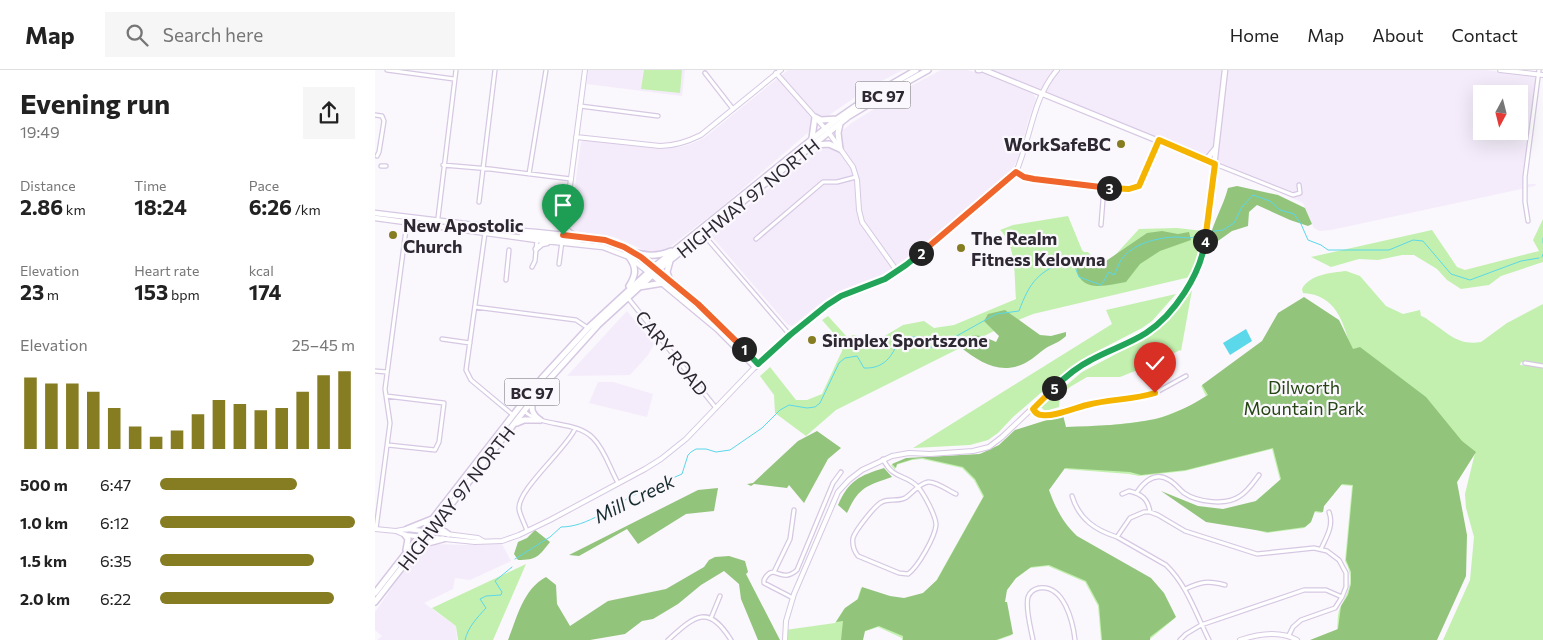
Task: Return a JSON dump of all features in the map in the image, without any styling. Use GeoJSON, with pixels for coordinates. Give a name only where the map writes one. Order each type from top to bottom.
{"type":"FeatureCollection","features":[{"type":"Feature","properties":{"kind":"highway","name":"HIGHWAY 97 NORTH"},"geometry":{"type":"LineString","coordinates":[[656,269],[676,249],[827,131],[866,98],[916,70]]}},
{"type":"Feature","properties":{"kind":"highway","name":"HIGHWAY 97 NORTH"},"geometry":{"type":"LineString","coordinates":[[839,121],[928,70]]}},
{"type":"Feature","properties":{"kind":"highway"},"geometry":{"type":"LineString","coordinates":[[815,117],[821,120],[839,121],[837,133],[840,149],[829,144],[813,142],[815,117]]}},
{"type":"Feature","properties":{"kind":"highway","name":"HIGHWAY 97 NORTH"},"geometry":{"type":"LineString","coordinates":[[375,593],[543,378],[627,291],[650,273],[670,261],[813,142]]}},
{"type":"Feature","properties":{"kind":"highway"},"geometry":{"type":"LineString","coordinates":[[703,234],[705,226]]}},
{"type":"Feature","properties":{"kind":"highway"},"geometry":{"type":"LineString","coordinates":[[631,251],[644,256],[654,256],[676,249]]}},
{"type":"Feature","properties":{"kind":"highway"},"geometry":{"type":"LineString","coordinates":[[627,291],[633,280],[635,270],[634,264],[629,257]]}},
{"type":"Feature","properties":{"kind":"highway"},"geometry":{"type":"LineString","coordinates":[[670,261],[667,272],[670,281]]}},
{"type":"Feature","properties":{"kind":"highway","name":"HIGHWAY 97 NORTH"},"geometry":{"type":"LineString","coordinates":[[375,602],[533,398],[590,330],[639,288],[650,273]]}},
{"type":"Feature","properties":{"kind":"highway"},"geometry":{"type":"LineString","coordinates":[[639,288],[663,283]]}},
{"type":"Feature","properties":{"kind":"highway"},"geometry":{"type":"LineString","coordinates":[[533,398],[532,411],[534,416],[540,420]]}},
{"type":"Feature","properties":{"kind":"highway"},"geometry":{"type":"LineString","coordinates":[[524,402],[524,411]]}},
{"type":"Feature","properties":{"kind":"highway"},"geometry":{"type":"LineString","coordinates":[[513,415],[515,422]]}},
{"type":"Feature","properties":{"kind":"highway"},"geometry":{"type":"LineString","coordinates":[[511,428],[524,420],[540,420]]}},
{"type":"Feature","properties":{"kind":"highway"},"geometry":{"type":"LineString","coordinates":[[404,556],[408,542],[406,532],[434,517]]}},
{"type":"Feature","properties":{"kind":"highway"},"geometry":{"type":"LineString","coordinates":[[442,517],[441,529],[448,534]]}},
{"type":"Feature","properties":{"kind":"highway"},"geometry":{"type":"LineString","coordinates":[[415,551],[428,543],[443,539]]}},
{"type":"Feature","properties":{"kind":"main road"},"geometry":{"type":"LineString","coordinates":[[985,70],[1215,164]]}},
{"type":"Feature","properties":{"kind":"main road"},"geometry":{"type":"LineString","coordinates":[[1191,282],[1201,260],[1206,232],[1225,70]]}},
{"type":"Feature","properties":{"kind":"main road"},"geometry":{"type":"LineString","coordinates":[[1206,160],[1217,147]]}},
{"type":"Feature","properties":{"kind":"main road"},"geometry":{"type":"LineString","coordinates":[[375,213],[555,242]]}},
{"type":"Feature","properties":{"kind":"main road"},"geometry":{"type":"LineString","coordinates":[[375,218],[551,234],[562,240]]}},
{"type":"Feature","properties":{"kind":"main road"},"geometry":{"type":"LineString","coordinates":[[551,234],[560,231],[565,225]]}},
{"type":"Feature","properties":{"kind":"main road"},"geometry":{"type":"LineString","coordinates":[[565,225],[568,231],[583,238]]}},
{"type":"Feature","properties":{"kind":"main road"},"geometry":{"type":"LineString","coordinates":[[562,240],[565,225]]}},
{"type":"Feature","properties":{"kind":"main road"},"geometry":{"type":"LineString","coordinates":[[485,232],[490,229],[517,230]]}},
{"type":"Feature","properties":{"kind":"main road"},"geometry":{"type":"LineString","coordinates":[[505,235],[559,238],[562,240],[594,239]]}},
{"type":"Feature","properties":{"kind":"main road"},"geometry":{"type":"LineString","coordinates":[[537,240],[543,238],[562,240],[603,247],[629,257],[663,283],[757,366]]}},
{"type":"Feature","properties":{"kind":"main road"},"geometry":{"type":"LineString","coordinates":[[536,249],[542,244],[583,238],[615,244],[631,251],[656,269],[715,320],[757,366]]}},
{"type":"Feature","properties":{"kind":"street"},"geometry":{"type":"LineString","coordinates":[[387,70],[454,79]]}},
{"type":"Feature","properties":{"kind":"street"},"geometry":{"type":"LineString","coordinates":[[437,223],[456,70]]}},
{"type":"Feature","properties":{"kind":"street"},"geometry":{"type":"LineString","coordinates":[[479,202],[495,70]]}},
{"type":"Feature","properties":{"kind":"street"},"geometry":{"type":"LineString","coordinates":[[529,174],[546,70]]}},
{"type":"Feature","properties":{"kind":"street"},"geometry":{"type":"LineString","coordinates":[[565,225],[585,70]]}},
{"type":"Feature","properties":{"kind":"street"},"geometry":{"type":"LineString","coordinates":[[576,137],[669,146],[689,141],[701,135],[733,110],[775,72],[781,70]]}},
{"type":"Feature","properties":{"kind":"street"},"geometry":{"type":"LineString","coordinates":[[421,534],[426,537],[475,542],[502,541],[527,531],[661,459],[686,438],[790,335],[841,296],[885,279],[897,271],[925,250],[1016,172],[1022,159],[1031,120],[1042,93],[1057,70]]}},
{"type":"Feature","properties":{"kind":"street"},"geometry":{"type":"LineString","coordinates":[[1500,70],[1540,73],[1525,177],[1528,221]]}},
{"type":"Feature","properties":{"kind":"street"},"geometry":{"type":"LineString","coordinates":[[775,72],[827,131],[853,167],[862,222],[897,271]]}},
{"type":"Feature","properties":{"kind":"street"},"geometry":{"type":"LineString","coordinates":[[705,73],[733,110]]}},
{"type":"Feature","properties":{"kind":"street"},"geometry":{"type":"LineString","coordinates":[[580,106],[658,116]]}},
{"type":"Feature","properties":{"kind":"street"},"geometry":{"type":"LineString","coordinates":[[375,114],[382,116],[384,121],[377,156]]}},
{"type":"Feature","properties":{"kind":"street"},"geometry":{"type":"LineString","coordinates":[[1016,172],[1024,177],[1034,179],[1129,189],[1139,186],[1159,140]]}},
{"type":"Feature","properties":{"kind":"street"},"geometry":{"type":"LineString","coordinates":[[1215,164],[1293,195],[1300,193],[1299,185]]}},
{"type":"Feature","properties":{"kind":"street"},"geometry":{"type":"LineString","coordinates":[[443,165],[571,179]]}},
{"type":"Feature","properties":{"kind":"street"},"geometry":{"type":"LineString","coordinates":[[756,239],[823,182],[837,182],[856,177]]}},
{"type":"Feature","properties":{"kind":"street"},"geometry":{"type":"LineString","coordinates":[[1101,225],[1104,187]]}},
{"type":"Feature","properties":{"kind":"street"},"geometry":{"type":"LineString","coordinates":[[407,222],[385,389],[390,423],[376,529],[421,534],[430,532],[448,534],[478,538],[483,541]]}},
{"type":"Feature","properties":{"kind":"street"},"geometry":{"type":"LineString","coordinates":[[485,232],[467,370],[469,378],[513,415]]}},
{"type":"Feature","properties":{"kind":"street"},"geometry":{"type":"LineString","coordinates":[[703,234],[790,335]]}},
{"type":"Feature","properties":{"kind":"street"},"geometry":{"type":"LineString","coordinates":[[532,266],[535,261],[537,240]]}},
{"type":"Feature","properties":{"kind":"street"},"geometry":{"type":"LineString","coordinates":[[559,264],[562,240]]}},
{"type":"Feature","properties":{"kind":"street"},"geometry":{"type":"LineString","coordinates":[[506,280],[509,250]]}},
{"type":"Feature","properties":{"kind":"street"},"geometry":{"type":"LineString","coordinates":[[785,640],[785,621],[793,598],[838,492],[849,480],[883,458],[909,453],[930,454],[973,451],[989,447],[1003,437],[1077,368],[1145,334],[1154,327],[1179,301],[1191,282]]}},
{"type":"Feature","properties":{"kind":"street","name":"CARY ROAD"},"geometry":{"type":"LineString","coordinates":[[627,298],[717,408]]}},
{"type":"Feature","properties":{"kind":"street"},"geometry":{"type":"LineString","coordinates":[[475,307],[576,320],[590,330]]}},
{"type":"Feature","properties":{"kind":"street"},"geometry":{"type":"LineString","coordinates":[[442,339],[470,343]]}},
{"type":"Feature","properties":{"kind":"street"},"geometry":{"type":"LineString","coordinates":[[1525,363],[1543,366]]}},
{"type":"Feature","properties":{"kind":"street"},"geometry":{"type":"LineString","coordinates":[[375,371],[387,372]]}},
{"type":"Feature","properties":{"kind":"street"},"geometry":{"type":"LineString","coordinates":[[1033,409],[1037,414],[1050,415],[1089,404],[1145,396],[1155,393],[1186,376]]}},
{"type":"Feature","properties":{"kind":"street"},"geometry":{"type":"LineString","coordinates":[[386,396],[444,403],[439,442],[435,450],[388,445]]}},
{"type":"Feature","properties":{"kind":"street"},"geometry":{"type":"LineString","coordinates":[[524,411],[532,418],[575,428],[593,437],[618,483]]}},
{"type":"Feature","properties":{"kind":"street"},"geometry":{"type":"LineString","coordinates":[[527,531],[519,504],[536,478],[569,440],[575,428]]}},
{"type":"Feature","properties":{"kind":"street"},"geometry":{"type":"LineString","coordinates":[[883,458],[888,469],[918,487],[933,514],[936,523],[935,531],[915,569],[908,574],[899,573],[858,556],[854,551],[854,536],[880,503],[888,499],[896,500],[906,497],[918,487],[928,482],[956,494]]}},
{"type":"Feature","properties":{"kind":"street"},"geometry":{"type":"LineString","coordinates":[[775,572],[785,576],[791,575],[797,570],[833,483],[841,472]]}},
{"type":"Feature","properties":{"kind":"street"},"geometry":{"type":"LineString","coordinates":[[1137,492],[1150,478],[1158,477],[1167,478],[1194,498],[1226,501],[1239,498],[1259,475]]}},
{"type":"Feature","properties":{"kind":"street"},"geometry":{"type":"LineString","coordinates":[[1122,494],[1129,491],[1137,492],[1144,496],[1150,512]]}},
{"type":"Feature","properties":{"kind":"street"},"geometry":{"type":"LineString","coordinates":[[1072,496],[1079,513],[1093,527],[1117,537],[1166,565],[1178,577],[1209,640]]}},
{"type":"Feature","properties":{"kind":"street"},"geometry":{"type":"LineString","coordinates":[[793,598],[764,583],[766,576],[775,572],[790,540],[794,510]]}},
{"type":"Feature","properties":{"kind":"street"},"geometry":{"type":"LineString","coordinates":[[1117,537],[1130,518],[1144,512],[1150,512],[1185,531],[1257,554],[1314,548],[1321,549],[1339,560],[1346,573],[1346,587],[1335,608],[1301,620],[1293,627],[1289,635]]}},
{"type":"Feature","properties":{"kind":"street"},"geometry":{"type":"LineString","coordinates":[[1321,549],[1330,527],[1331,518],[1329,512]]}},
{"type":"Feature","properties":{"kind":"street"},"geometry":{"type":"LineString","coordinates":[[1185,589],[1207,581],[1225,585]]}},
{"type":"Feature","properties":{"kind":"street"},"geometry":{"type":"LineString","coordinates":[[1033,640],[1027,604],[1028,597],[1031,591],[1037,588],[1047,588],[1053,590],[1067,606],[1071,616],[1075,640]]}},
{"type":"Feature","properties":{"kind":"street"},"geometry":{"type":"LineString","coordinates":[[1180,640],[1201,625],[1304,590],[1326,590],[1342,597]]}},
{"type":"Feature","properties":{"kind":"street"},"geometry":{"type":"LineString","coordinates":[[711,618],[719,596]]}},
{"type":"Feature","properties":{"kind":"street"},"geometry":{"type":"LineString","coordinates":[[668,640],[691,620],[702,617],[711,618],[723,626],[731,640]]}},
{"type":"Feature","properties":{"kind":"street"},"geometry":{"type":"LineString","coordinates":[[1240,640],[1258,635],[1275,634],[1289,635],[1297,640]]}},
{"type":"Feature","properties":{"kind":"shaded area"},"geometry":{"type":"Polygon","coordinates":[[[588,70],[685,70],[682,96],[587,84],[588,70]]]}},
{"type":"Feature","properties":{"kind":"shaded area"},"geometry":{"type":"Polygon","coordinates":[[[788,70],[903,70],[870,87],[825,118],[719,209],[667,249],[651,253],[614,237],[575,231],[572,228],[570,225],[581,142],[585,139],[661,148],[680,147],[691,144],[704,138],[788,70]]]}},
{"type":"Feature","properties":{"kind":"shaded area"},"geometry":{"type":"Polygon","coordinates":[[[941,70],[967,70],[983,74],[1033,93],[1036,99],[1019,157],[1013,168],[1003,179],[906,260],[887,273],[842,290],[792,326],[788,325],[713,238],[712,234],[853,122],[941,70]]]}},
{"type":"Feature","properties":{"kind":"shaded area"},"geometry":{"type":"Polygon","coordinates":[[[987,70],[1055,70],[1042,91],[987,70]]]}},
{"type":"Feature","properties":{"kind":"shaded area"},"geometry":{"type":"Polygon","coordinates":[[[1059,70],[1223,70],[1215,147],[1212,152],[1206,155],[1199,155],[1045,93],[1059,70]]]}},
{"type":"Feature","properties":{"kind":"shaded area"},"geometry":{"type":"Polygon","coordinates":[[[1227,70],[1486,70],[1536,76],[1523,184],[1536,184],[1535,186],[1320,231],[1314,228],[1303,203],[1216,162],[1227,70]]]}},
{"type":"Feature","properties":{"kind":"shaded area"},"geometry":{"type":"Polygon","coordinates":[[[627,311],[654,344],[648,355],[630,375],[567,376],[627,311]]]}},
{"type":"Feature","properties":{"kind":"shaded area"},"geometry":{"type":"Polygon","coordinates":[[[598,382],[613,382],[653,394],[647,417],[589,403],[598,382]]]}},
{"type":"Feature","properties":{"kind":"shaded area"},"geometry":{"type":"Polygon","coordinates":[[[435,544],[502,544],[511,561],[470,580],[455,578],[453,589],[424,603],[456,626],[457,640],[377,640],[382,636],[375,630],[375,612],[417,552],[435,544]]]}},
{"type":"Feature","properties":{"kind":"green space"},"geometry":{"type":"Polygon","coordinates":[[[644,70],[682,70],[680,93],[641,89],[644,70]]]}},
{"type":"Feature","properties":{"kind":"green space"},"geometry":{"type":"Polygon","coordinates":[[[1237,186],[1278,195],[1305,208],[1312,224],[1308,226],[1290,220],[1257,205],[1249,212],[1248,226],[1232,231],[1213,243],[1209,241],[1228,188],[1237,186]]]}},
{"type":"Feature","properties":{"kind":"green space"},"geometry":{"type":"Polygon","coordinates":[[[1068,216],[1082,250],[1088,252],[1098,264],[1107,264],[1139,229],[1177,228],[1203,231],[1196,267],[1190,277],[1033,314],[1006,325],[836,410],[806,436],[775,413],[774,395],[760,376],[770,367],[796,400],[807,400],[822,394],[842,351],[843,344],[822,320],[828,316],[848,338],[853,335],[878,340],[903,325],[924,321],[934,328],[954,325],[1016,299],[1012,253],[1009,244],[1000,230],[1013,225],[1068,216]]]}},
{"type":"Feature","properties":{"kind":"green space"},"geometry":{"type":"Polygon","coordinates":[[[1543,219],[1543,262],[1501,276],[1489,285],[1461,289],[1447,280],[1437,269],[1414,255],[1402,255],[1378,260],[1359,259],[1331,267],[1311,257],[1432,230],[1457,267],[1465,270],[1539,251],[1533,240],[1543,219]]]}},
{"type":"Feature","properties":{"kind":"green space"},"geometry":{"type":"Polygon","coordinates":[[[1162,231],[1178,234],[1189,232],[1191,240],[1160,251],[1140,264],[1126,282],[1094,286],[1081,280],[1076,263],[1093,260],[1106,261],[1147,233],[1162,231]]]}},
{"type":"Feature","properties":{"kind":"green space","name":"Dilworth Mountain Park"},"geometry":{"type":"Polygon","coordinates":[[[1346,271],[1360,276],[1386,306],[1403,314],[1420,310],[1421,316],[1454,338],[1466,342],[1481,342],[1507,323],[1543,304],[1543,364],[1521,362],[1520,365],[1543,367],[1543,640],[1443,640],[1470,580],[1474,537],[1466,508],[1465,494],[1475,453],[1456,484],[1465,536],[1337,630],[1339,611],[1350,584],[1350,573],[1345,561],[1352,486],[1341,485],[1324,506],[1322,513],[1314,512],[1310,523],[1304,528],[1267,533],[1230,523],[1280,480],[1272,449],[1185,471],[1139,476],[1064,469],[1048,491],[1059,515],[1076,537],[1163,594],[1175,618],[1149,640],[1101,640],[1098,606],[1085,582],[1048,566],[1030,568],[1015,579],[1006,591],[1004,603],[1006,603],[1012,635],[998,640],[902,640],[902,638],[878,627],[863,632],[862,640],[786,640],[785,630],[835,623],[844,609],[857,600],[861,588],[889,597],[903,599],[922,594],[936,581],[983,497],[974,480],[962,468],[922,459],[896,465],[895,470],[891,465],[905,459],[971,456],[986,452],[998,446],[1014,431],[1047,420],[1065,428],[1094,427],[1155,420],[1190,406],[1206,396],[1201,386],[1286,339],[1351,349],[1341,320],[1331,304],[1314,295],[1303,293],[1302,289],[1315,277],[1346,271]]]}},
{"type":"Feature","properties":{"kind":"green space"},"geometry":{"type":"Polygon","coordinates":[[[1192,290],[1181,351],[1120,377],[1087,377],[1070,387],[1060,396],[1059,407],[1045,411],[1041,407],[1082,372],[1152,335],[1192,290]]]}},
{"type":"Feature","properties":{"kind":"green space"},"geometry":{"type":"Polygon","coordinates":[[[1176,294],[1152,321],[1142,328],[1086,357],[1067,370],[988,440],[970,445],[913,448],[1112,324],[1106,310],[1176,294]]]}},
{"type":"Feature","properties":{"kind":"green space","name":"Dilworth Mountain Park"},"geometry":{"type":"Polygon","coordinates":[[[1304,297],[1339,320],[1353,349],[1360,347],[1426,397],[1462,441],[1476,452],[1457,482],[1467,535],[1466,576],[1437,640],[1310,640],[1338,629],[1341,606],[1348,595],[1351,584],[1351,572],[1346,560],[1353,485],[1342,484],[1324,506],[1323,512],[1315,511],[1311,522],[1305,527],[1268,532],[1206,522],[1161,491],[1198,506],[1223,509],[1256,501],[1281,479],[1273,448],[1186,470],[1141,475],[1130,472],[1065,468],[1049,490],[1060,514],[1077,536],[1151,578],[1164,593],[1176,617],[1150,637],[1150,640],[1102,640],[1099,605],[1086,581],[1049,565],[1031,567],[1016,578],[1007,590],[1005,602],[1007,602],[1013,634],[996,640],[903,640],[903,636],[879,626],[865,631],[863,640],[841,640],[843,621],[836,622],[845,608],[858,599],[862,587],[890,596],[904,598],[923,593],[937,580],[984,496],[975,479],[963,467],[923,458],[897,464],[896,468],[892,464],[906,458],[980,454],[999,445],[1015,430],[1063,415],[1066,427],[1133,423],[1155,419],[1175,412],[1208,395],[1202,385],[1262,341],[1278,313],[1304,297]]]}},
{"type":"Feature","properties":{"kind":"green space"},"geometry":{"type":"Polygon","coordinates":[[[1005,310],[1040,335],[1051,336],[1066,332],[1066,336],[1027,362],[1009,368],[992,366],[960,347],[964,341],[972,336],[981,336],[996,342],[999,336],[984,321],[988,314],[1005,310]]]}},
{"type":"Feature","properties":{"kind":"green space"},"geometry":{"type":"Polygon","coordinates":[[[817,431],[841,448],[828,459],[804,503],[789,485],[787,488],[754,484],[751,486],[747,484],[753,483],[798,441],[817,431]]]}},
{"type":"Feature","properties":{"kind":"green space"},"geometry":{"type":"Polygon","coordinates":[[[884,468],[892,477],[869,485],[864,489],[855,498],[847,513],[838,505],[851,484],[861,477],[884,468]]]}},
{"type":"Feature","properties":{"kind":"green space"},"geometry":{"type":"Polygon","coordinates":[[[718,488],[714,511],[686,514],[638,544],[627,529],[579,556],[569,555],[698,490],[718,488]]]}},
{"type":"Feature","properties":{"kind":"green space"},"geometry":{"type":"Polygon","coordinates":[[[535,530],[550,542],[534,558],[518,560],[514,554],[518,542],[527,538],[535,530]]]}},
{"type":"Feature","properties":{"kind":"green space"},"geometry":{"type":"Polygon","coordinates":[[[729,556],[745,561],[748,572],[746,574],[780,640],[758,640],[741,599],[739,584],[724,571],[701,585],[678,604],[653,619],[642,621],[625,634],[590,640],[508,640],[526,596],[538,582],[546,577],[556,585],[557,604],[570,626],[608,601],[666,589],[704,567],[709,560],[715,557],[729,556]]]}},
{"type":"Feature","properties":{"kind":"green space"},"geometry":{"type":"Polygon","coordinates":[[[526,564],[493,640],[458,640],[456,626],[432,608],[526,564]]]}},
{"type":"Feature","properties":{"kind":"water"},"geometry":{"type":"Polygon","coordinates":[[[1246,329],[1252,341],[1230,355],[1223,343],[1246,329]]]}},
{"type":"Feature","properties":{"kind":"waterway","name":"Mill Creek"},"geometry":{"type":"LineString","coordinates":[[1208,232],[1223,230],[1234,223],[1242,207],[1253,195],[1270,201],[1280,210],[1294,214],[1308,240],[1328,250],[1389,250],[1413,240],[1423,241],[1451,274],[1470,280],[1521,261],[1539,258]]}},
{"type":"Feature","properties":{"kind":"waterway","name":"Mill Creek"},"geometry":{"type":"LineString","coordinates":[[515,559],[550,537],[561,527],[581,524],[636,494],[682,474],[688,455],[696,449],[716,452],[730,450],[762,428],[780,410],[789,405],[807,408],[815,407],[820,403],[839,363],[845,358],[857,356],[864,368],[877,366],[890,357],[898,340],[905,337],[919,337],[929,347],[937,347],[996,314],[1019,311],[1027,292],[1037,278],[1059,264],[1069,260],[1073,262],[1079,277],[1101,285],[1109,272],[1114,275],[1126,254],[1138,246],[1152,240],[1174,237],[1192,238],[1204,232]]}},
{"type":"Feature","properties":{"kind":"waterway","name":"Mill Creek"},"geometry":{"type":"LineString","coordinates":[[1543,238],[1543,243]]}},
{"type":"Feature","properties":{"kind":"waterway","name":"Mill Creek"},"geometry":{"type":"LineString","coordinates":[[465,640],[476,619],[486,608],[480,599],[486,596],[501,595],[502,592],[495,581],[512,567]]}},
{"type":"Feature","properties":{"kind":"place","name":"WorkSafeBC"},"geometry":{"type":"Point","coordinates":[1121,144]}},
{"type":"Feature","properties":{"kind":"place","name":"New Apostolic Church"},"geometry":{"type":"Point","coordinates":[393,235]}},
{"type":"Feature","properties":{"kind":"place","name":"The Realm Fitness Kelowna"},"geometry":{"type":"Point","coordinates":[961,248]}},
{"type":"Feature","properties":{"kind":"place","name":"Simplex Sportszone"},"geometry":{"type":"Point","coordinates":[812,340]}},
{"type":"Feature","properties":{"kind":"route"},"geometry":{"type":"LineString","coordinates":[[563,235],[605,240],[624,247],[641,257],[698,304],[758,364],[827,305],[841,296],[885,279],[906,265],[1016,172],[1024,177],[1034,179],[1135,189],[1141,183],[1159,140],[1215,164],[1204,249],[1196,274],[1179,301],[1154,327],[1145,334],[1077,368],[1033,409],[1037,414],[1050,415],[1089,404],[1155,393]]}}]}
